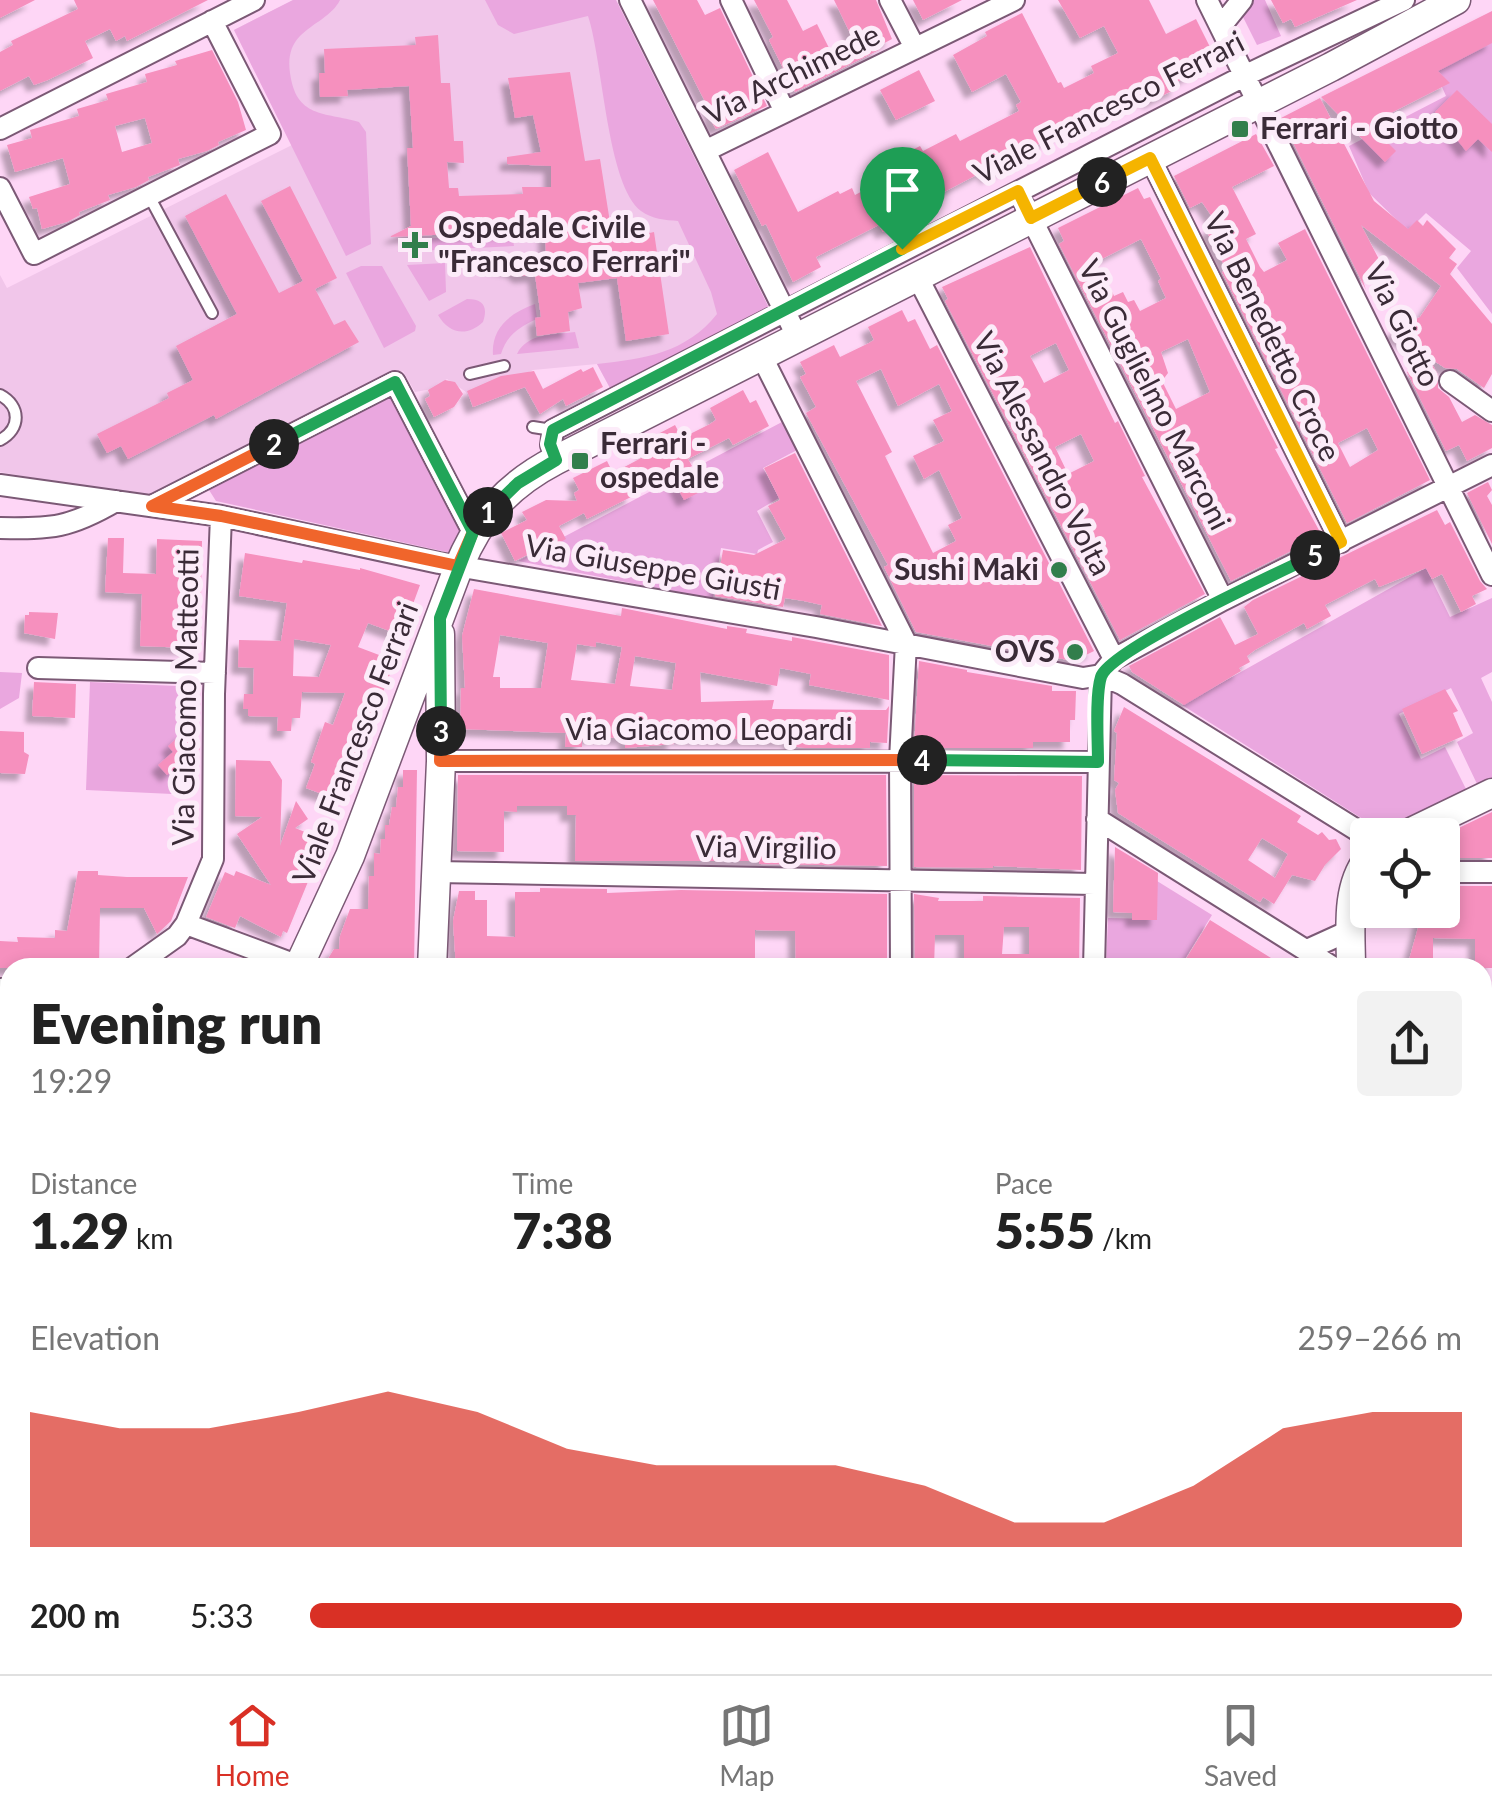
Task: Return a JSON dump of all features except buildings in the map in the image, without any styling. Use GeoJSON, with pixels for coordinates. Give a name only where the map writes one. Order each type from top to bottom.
{"type":"FeatureCollection","features":[{"type":"Feature","properties":{"kind":"street"},"geometry":{"type":"LineString","coordinates":[[0,128],[254,0]]}},
{"type":"Feature","properties":{"kind":"street"},"geometry":{"type":"LineString","coordinates":[[630,0],[797,336]]}},
{"type":"Feature","properties":{"kind":"street"},"geometry":{"type":"LineString","coordinates":[[731,0],[785,112]]}},
{"type":"Feature","properties":{"kind":"street"},"geometry":{"type":"LineString","coordinates":[[890,0],[915,48]]}},
{"type":"Feature","properties":{"kind":"street","name":"Via Archimede"},"geometry":{"type":"LineString","coordinates":[[705,151],[1014,0]]}},
{"type":"Feature","properties":{"kind":"street","name":"Via Giotto"},"geometry":{"type":"LineString","coordinates":[[1207,0],[1492,575]]}},
{"type":"Feature","properties":{"kind":"street"},"geometry":{"type":"LineString","coordinates":[[1221,26],[1242,0]]}},
{"type":"Feature","properties":{"kind":"street","name":"Viale Francesco Ferrari"},"geometry":{"type":"LineString","coordinates":[[556,460],[543,428],[1246,75],[1404,0]]}},
{"type":"Feature","properties":{"kind":"street","name":"Viale Francesco Ferrari"},"geometry":{"type":"LineString","coordinates":[[302,958],[350,856],[458,566],[473,532],[503,495],[556,460],[1456,0]]}},
{"type":"Feature","properties":{"kind":"street"},"geometry":{"type":"LineString","coordinates":[[0,188],[34,254],[270,134],[212,21]]}},
{"type":"Feature","properties":{"kind":"street","name":"Via Benedetto Croce"},"geometry":{"type":"LineString","coordinates":[[1150,158],[1341,542]]}},
{"type":"Feature","properties":{"kind":"street","name":"Via Guglielmo Marconi"},"geometry":{"type":"LineString","coordinates":[[1018,191],[1223,600]]}},
{"type":"Feature","properties":{"kind":"street","name":"Via Alessandro Volta"},"geometry":{"type":"LineString","coordinates":[[916,276],[1107,667]]}},
{"type":"Feature","properties":{"kind":"street"},"geometry":{"type":"LineString","coordinates":[[761,354],[906,643],[900,760],[901,958]]}},
{"type":"Feature","properties":{"kind":"street"},"geometry":{"type":"LineString","coordinates":[[152,506],[395,382],[473,532]]}},
{"type":"Feature","properties":{"kind":"street"},"geometry":{"type":"LineString","coordinates":[[1450,382],[1492,411]]}},
{"type":"Feature","properties":{"kind":"street"},"geometry":{"type":"LineString","coordinates":[[1107,667],[1223,600],[1492,465]]}},
{"type":"Feature","properties":{"kind":"street","name":"Via Giuseppe Giusti"},"geometry":{"type":"LineString","coordinates":[[0,484],[221,516],[458,566],[906,643],[1084,678],[1107,667]]}},
{"type":"Feature","properties":{"kind":"street"},"geometry":{"type":"LineString","coordinates":[[0,528],[48,529],[82,521],[116,501]]}},
{"type":"Feature","properties":{"kind":"street","name":"Via Giacomo Matteotti"},"geometry":{"type":"LineString","coordinates":[[146,958],[177,936],[186,924],[213,859],[214,672],[221,516]]}},
{"type":"Feature","properties":{"kind":"street"},"geometry":{"type":"LineString","coordinates":[[432,958],[440,761],[440,618]]}},
{"type":"Feature","properties":{"kind":"street"},"geometry":{"type":"LineString","coordinates":[[1094,958],[1098,762],[1107,667]]}},
{"type":"Feature","properties":{"kind":"street"},"geometry":{"type":"LineString","coordinates":[[1107,667],[1122,684],[1350,826]]}},
{"type":"Feature","properties":{"kind":"street"},"geometry":{"type":"LineString","coordinates":[[38,668],[214,672]]}},
{"type":"Feature","properties":{"kind":"street","name":"Via Giacomo Leopardi"},"geometry":{"type":"LineString","coordinates":[[440,761],[1098,762]]}},
{"type":"Feature","properties":{"kind":"street"},"geometry":{"type":"LineString","coordinates":[[1440,818],[1492,793]]}},
{"type":"Feature","properties":{"kind":"street"},"geometry":{"type":"LineString","coordinates":[[1097,819],[1319,958]]}},
{"type":"Feature","properties":{"kind":"street","name":"Via Virgilio"},"geometry":{"type":"LineString","coordinates":[[436,872],[1094,884]]}},
{"type":"Feature","properties":{"kind":"street"},"geometry":{"type":"LineString","coordinates":[[1460,872],[1492,872]]}},
{"type":"Feature","properties":{"kind":"street"},"geometry":{"type":"LineString","coordinates":[[186,924],[275,958]]}},
{"type":"Feature","properties":{"kind":"street"},"geometry":{"type":"LineString","coordinates":[[1307,950],[1352,930],[1351,958]]}},
{"type":"Feature","properties":{"kind":"lane"},"geometry":{"type":"LineString","coordinates":[[150,196],[212,313]]}},
{"type":"Feature","properties":{"kind":"lane"},"geometry":{"type":"LineString","coordinates":[[470,374],[504,366]]}},
{"type":"Feature","properties":{"kind":"lane"},"geometry":{"type":"LineString","coordinates":[[0,395],[12,403],[16,415],[14,428],[0,440]]}},
{"type":"Feature","properties":{"kind":"shaded area","name":"Ospedale Civile \"Francesco Ferrari\""},"geometry":{"type":"Polygon","coordinates":[[[293,0],[616,0],[769,308],[610,388],[597,364],[533,370],[521,376],[523,380],[470,400],[466,392],[447,379],[432,389],[415,392],[403,371],[152,499],[0,472],[0,275],[7,288],[292,145],[234,30],[293,0]]]}},
{"type":"Feature","properties":{"kind":"shaded area"},"geometry":{"type":"Polygon","coordinates":[[[293,0],[340,0],[297,40],[289,63],[293,88],[305,106],[359,122],[366,132],[371,244],[346,256],[234,30],[293,0]]]}},
{"type":"Feature","properties":{"kind":"shaded area"},"geometry":{"type":"Polygon","coordinates":[[[485,0],[616,0],[769,308],[610,388],[597,364],[663,352],[692,338],[717,314],[711,292],[678,221],[659,219],[641,211],[620,176],[588,16],[514,34],[498,25],[485,0]]]}},
{"type":"Feature","properties":{"kind":"shaded area"},"geometry":{"type":"Polygon","coordinates":[[[1249,0],[1265,0],[1281,36],[1257,45],[1242,15],[1249,0]]]}},
{"type":"Feature","properties":{"kind":"shaded area"},"geometry":{"type":"Polygon","coordinates":[[[1492,42],[1492,314],[1457,268],[1471,251],[1426,213],[1408,231],[1369,193],[1349,146],[1446,96],[1435,71],[1492,42]]]}},
{"type":"Feature","properties":{"kind":"shaded area"},"geometry":{"type":"Polygon","coordinates":[[[512,234],[514,246],[397,252],[421,239],[512,234]]]}},
{"type":"Feature","properties":{"kind":"shaded area"},"geometry":{"type":"Polygon","coordinates":[[[445,263],[446,292],[429,301],[407,265],[445,263]]]}},
{"type":"Feature","properties":{"kind":"shaded area"},"geometry":{"type":"Polygon","coordinates":[[[361,266],[382,266],[416,326],[415,331],[384,348],[346,273],[361,266]]]}},
{"type":"Feature","properties":{"kind":"shaded area"},"geometry":{"type":"Polygon","coordinates":[[[467,299],[483,305],[483,322],[471,330],[453,330],[438,315],[467,299]]]}},
{"type":"Feature","properties":{"kind":"shaded area"},"geometry":{"type":"Polygon","coordinates":[[[535,304],[537,319],[514,332],[501,354],[493,355],[499,329],[518,312],[535,304]]]}},
{"type":"Feature","properties":{"kind":"shaded area"},"geometry":{"type":"Polygon","coordinates":[[[575,332],[579,348],[517,354],[534,339],[575,332]]]}},
{"type":"Feature","properties":{"kind":"shaded area"},"geometry":{"type":"Polygon","coordinates":[[[390,392],[460,529],[451,553],[216,501],[209,490],[213,484],[390,392]]]}},
{"type":"Feature","properties":{"kind":"shaded area"},"geometry":{"type":"Polygon","coordinates":[[[782,422],[797,450],[763,468],[779,498],[757,511],[773,542],[757,554],[721,548],[713,599],[518,561],[782,422]]]}},
{"type":"Feature","properties":{"kind":"shaded area"},"geometry":{"type":"Polygon","coordinates":[[[1426,568],[1450,617],[1492,598],[1492,672],[1481,678],[1492,702],[1492,779],[1478,786],[1457,742],[1473,733],[1451,688],[1399,714],[1421,759],[1445,747],[1467,791],[1414,818],[1361,818],[1182,705],[1426,568]]]}},
{"type":"Feature","properties":{"kind":"shaded area"},"geometry":{"type":"Polygon","coordinates":[[[0,672],[22,673],[19,698],[0,709],[0,672]]]}},
{"type":"Feature","properties":{"kind":"shaded area"},"geometry":{"type":"Polygon","coordinates":[[[90,682],[198,687],[194,795],[86,790],[90,682]]]}},
{"type":"Feature","properties":{"kind":"shaded area"},"geometry":{"type":"Polygon","coordinates":[[[1157,881],[1212,915],[1186,958],[1106,958],[1108,918],[1155,919],[1157,881]]]}},
{"type":"Feature","properties":{"kind":"place","name":"Ferrari - Giotto"},"geometry":{"type":"Point","coordinates":[1240,129]}},
{"type":"Feature","properties":{"kind":"place","name":"Ospedale Civile \"Francesco Ferrari\""},"geometry":{"type":"Point","coordinates":[415,245]}},
{"type":"Feature","properties":{"kind":"place","name":"Ferrari - ospedale"},"geometry":{"type":"Point","coordinates":[580,461]}},
{"type":"Feature","properties":{"kind":"place","name":"Sushi Maki"},"geometry":{"type":"Point","coordinates":[1059,570]}},
{"type":"Feature","properties":{"kind":"place","name":"OVS"},"geometry":{"type":"Point","coordinates":[1075,652]}},
{"type":"Feature","properties":{"kind":"route"},"geometry":{"type":"LineString","coordinates":[[902,249],[553,430],[550,444],[556,460],[503,495],[473,532],[458,566],[221,516],[152,506],[395,382],[473,532],[440,618],[440,761],[1098,762],[1101,675],[1114,659],[1341,542],[1150,158],[1031,218],[1018,191],[902,249]]}}]}
